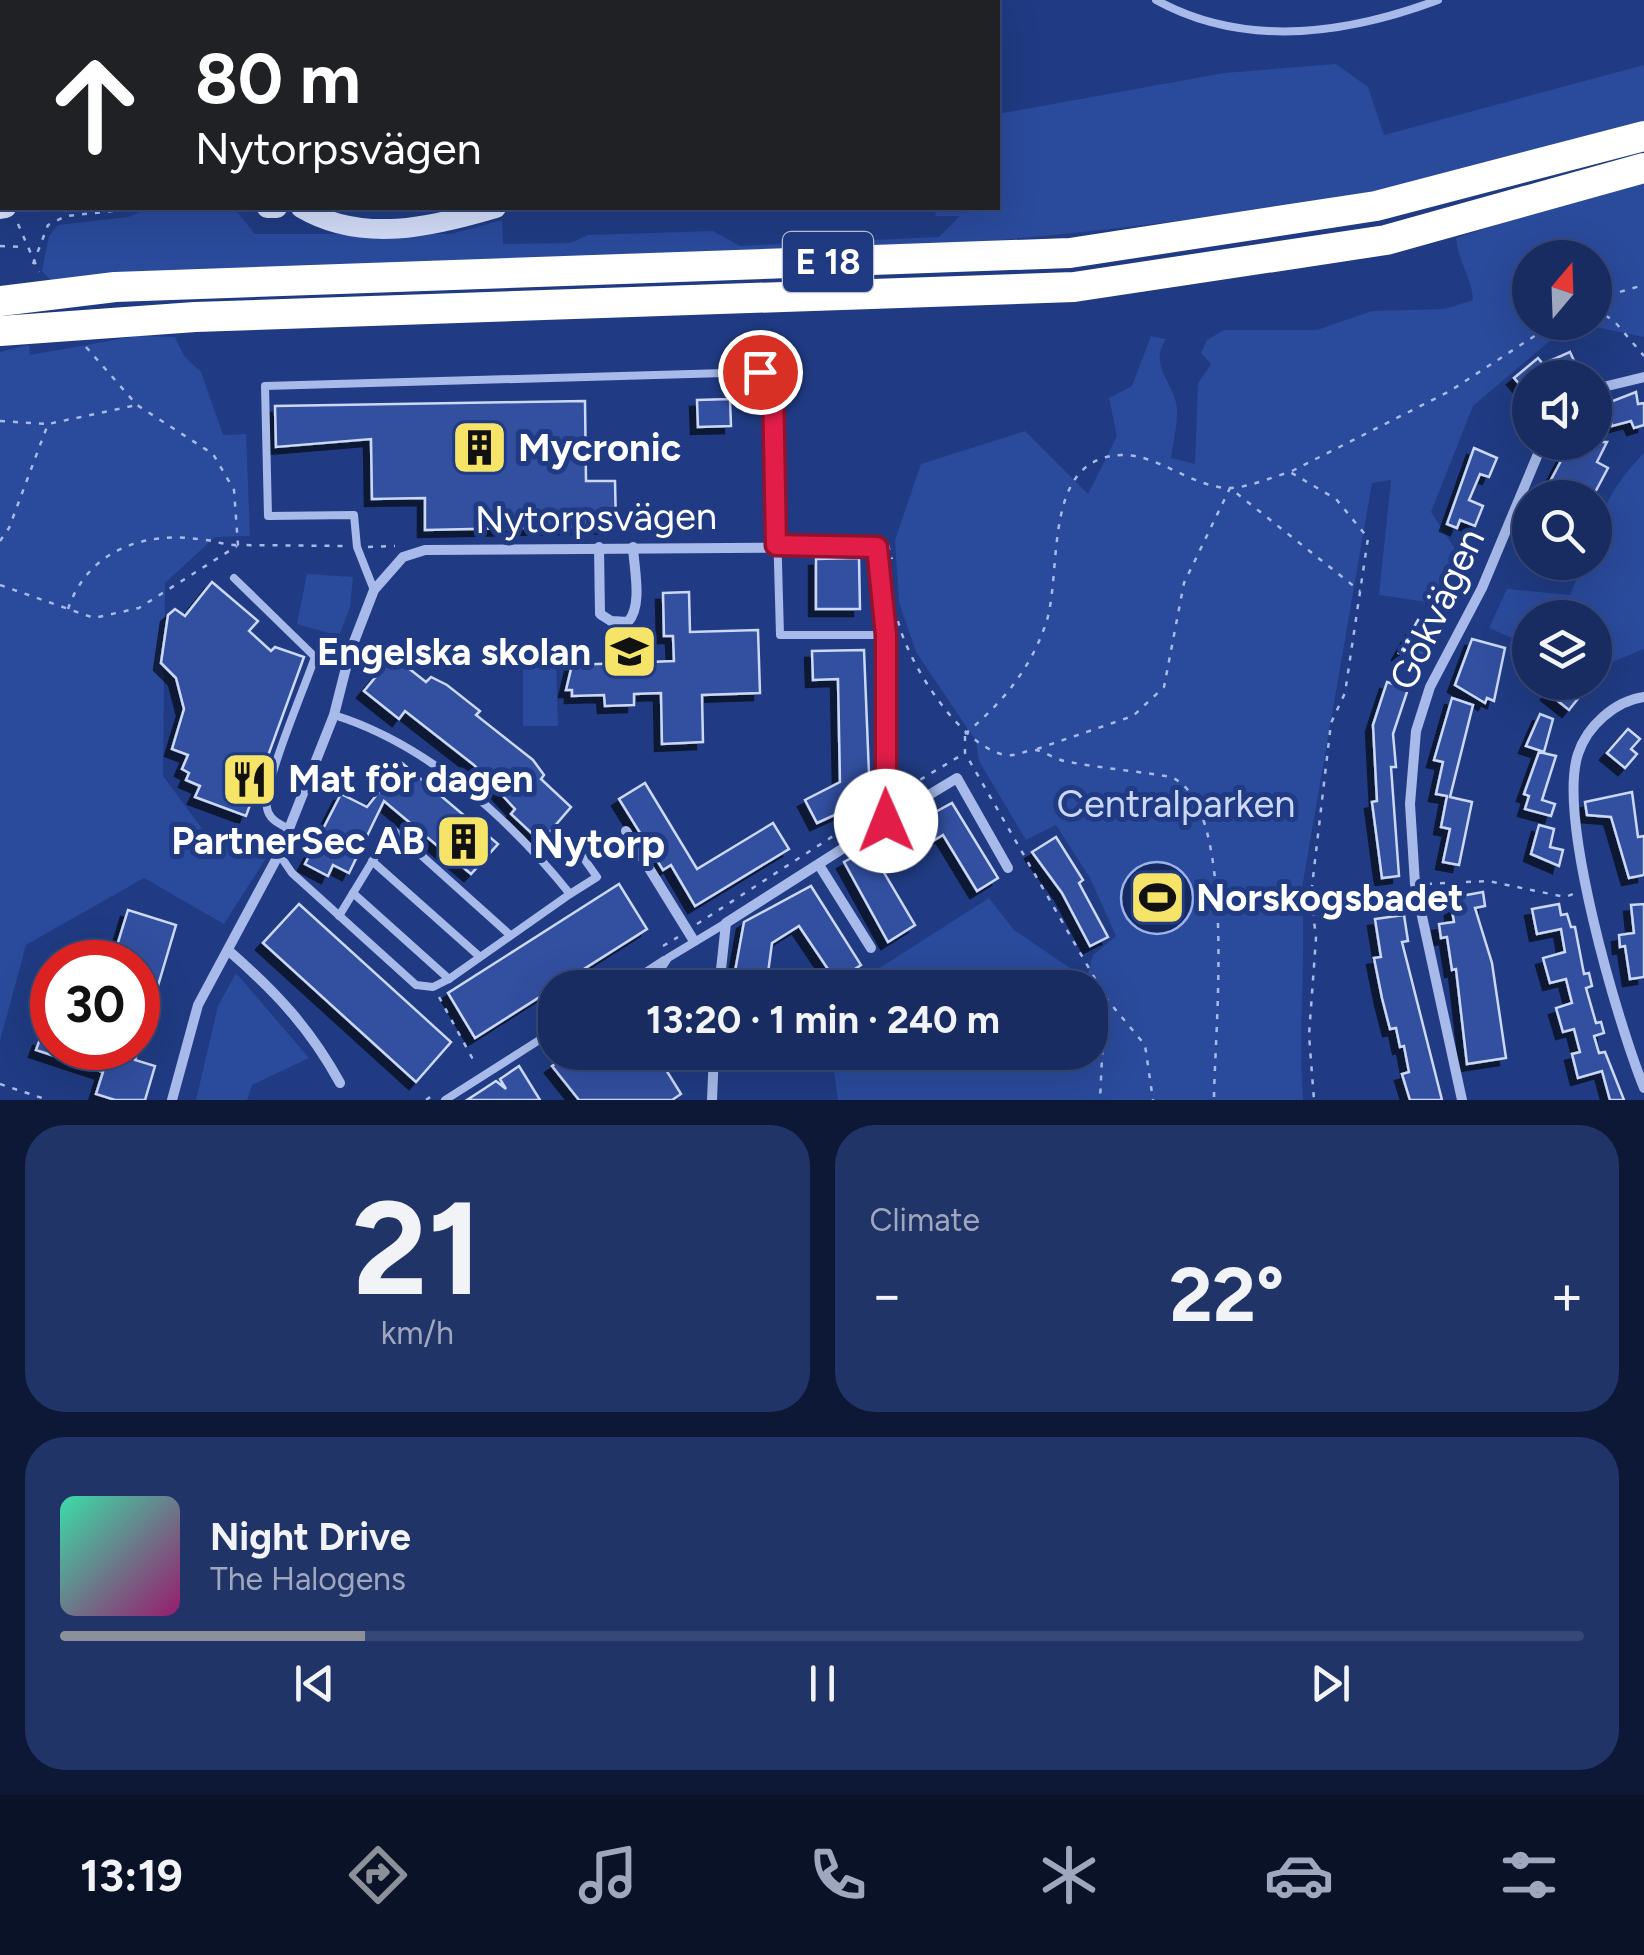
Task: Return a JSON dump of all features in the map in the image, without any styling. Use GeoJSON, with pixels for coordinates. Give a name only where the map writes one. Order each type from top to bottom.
{"type":"FeatureCollection","features":[{"type":"Feature","properties":{"kind":"highway","name":"E 18"},"geometry":{"type":"LineString","coordinates":[[0,301],[115,287],[1070,254],[1376,206],[1644,136]]}},
{"type":"Feature","properties":{"kind":"highway","name":"E 18"},"geometry":{"type":"LineString","coordinates":[[0,331],[75,334],[1074,288],[1386,240],[1644,168]]}},
{"type":"Feature","properties":{"kind":"highway"},"geometry":{"type":"LineString","coordinates":[[0,342],[75,334]]}},
{"type":"Feature","properties":{"kind":"street"},"geometry":{"type":"LineString","coordinates":[[305,210],[335,224],[379,230],[489,210]]}},
{"type":"Feature","properties":{"kind":"street"},"geometry":{"type":"LineString","coordinates":[[1612,384],[1644,376]]}},
{"type":"Feature","properties":{"kind":"street","name":"Gökvägen"},"geometry":{"type":"LineString","coordinates":[[1462,1100],[1415,884],[1410,804],[1416,731],[1430,687],[1482,588],[1535,460]]}},
{"type":"Feature","properties":{"kind":"street"},"geometry":{"type":"LineString","coordinates":[[598,548],[600,614],[610,621],[628,622],[634,616],[636,592],[633,547]]}},
{"type":"Feature","properties":{"kind":"street"},"geometry":{"type":"LineString","coordinates":[[877,547],[886,635],[886,821]]}},
{"type":"Feature","properties":{"kind":"street","name":"Nytorpsvägen"},"geometry":{"type":"LineString","coordinates":[[172,1100],[198,1005],[279,854],[334,714],[350,652],[374,590],[403,557],[424,550],[877,547]]}},
{"type":"Feature","properties":{"kind":"street"},"geometry":{"type":"LineString","coordinates":[[1644,697],[1628,699],[1598,720],[1578,754],[1573,809],[1624,1039],[1644,1088]]}},
{"type":"Feature","properties":{"kind":"street"},"geometry":{"type":"LineString","coordinates":[[721,970],[726,923],[957,778],[1008,868]]}},
{"type":"Feature","properties":{"kind":"street"},"geometry":{"type":"LineString","coordinates":[[626,830],[694,942]]}},
{"type":"Feature","properties":{"kind":"street"},"geometry":{"type":"LineString","coordinates":[[819,865],[871,948]]}},
{"type":"Feature","properties":{"kind":"street"},"geometry":{"type":"LineString","coordinates":[[228,952],[280,996],[316,1039],[340,1082]]}},
{"type":"Feature","properties":{"kind":"street"},"geometry":{"type":"LineString","coordinates":[[712,1100],[713,1070]]}},
{"type":"Feature","properties":{"kind":"lane"},"geometry":{"type":"LineString","coordinates":[[1156,0],[1183,15],[1253,33],[1343,27],[1390,18],[1438,0]]}},
{"type":"Feature","properties":{"kind":"lane"},"geometry":{"type":"LineString","coordinates":[[374,590],[356,546],[354,514],[268,516],[265,386],[760,372],[773,383],[780,635],[886,635]]}},
{"type":"Feature","properties":{"kind":"lane"},"geometry":{"type":"LineString","coordinates":[[234,578],[316,657]]}},
{"type":"Feature","properties":{"kind":"lane"},"geometry":{"type":"LineString","coordinates":[[316,657],[350,652]]}},
{"type":"Feature","properties":{"kind":"lane"},"geometry":{"type":"LineString","coordinates":[[289,829],[271,819],[266,806],[316,657]]}},
{"type":"Feature","properties":{"kind":"lane"},"geometry":{"type":"LineString","coordinates":[[334,714],[370,726],[426,757],[550,869],[570,894]]}},
{"type":"Feature","properties":{"kind":"lane"},"geometry":{"type":"LineString","coordinates":[[339,916],[392,828],[510,935]]}},
{"type":"Feature","properties":{"kind":"lane"},"geometry":{"type":"LineString","coordinates":[[279,854],[292,873],[416,985],[434,987],[597,878],[570,840]]}},
{"type":"Feature","properties":{"kind":"lane"},"geometry":{"type":"LineString","coordinates":[[372,861],[479,956]]}},
{"type":"Feature","properties":{"kind":"lane"},"geometry":{"type":"LineString","coordinates":[[353,894],[448,979]]}},
{"type":"Feature","properties":{"kind":"lane"},"geometry":{"type":"LineString","coordinates":[[649,970],[726,923]]}},
{"type":"Feature","properties":{"kind":"lane"},"geometry":{"type":"LineString","coordinates":[[661,970],[668,958]]}},
{"type":"Feature","properties":{"kind":"lane"},"geometry":{"type":"LineString","coordinates":[[445,1100],[538,1041]]}},
{"type":"Feature","properties":{"kind":"path"},"geometry":{"type":"LineString","coordinates":[[33,264],[48,225],[66,216],[122,210]]}},
{"type":"Feature","properties":{"kind":"path"},"geometry":{"type":"LineString","coordinates":[[8,213],[45,282]]}},
{"type":"Feature","properties":{"kind":"path"},"geometry":{"type":"LineString","coordinates":[[0,246],[24,247]]}},
{"type":"Feature","properties":{"kind":"path"},"geometry":{"type":"LineString","coordinates":[[1612,295],[1644,285]]}},
{"type":"Feature","properties":{"kind":"path"},"geometry":{"type":"LineString","coordinates":[[1612,320],[1644,356]]}},
{"type":"Feature","properties":{"kind":"path"},"geometry":{"type":"LineString","coordinates":[[75,334],[137,405],[212,454],[234,490],[238,546]]}},
{"type":"Feature","properties":{"kind":"path"},"geometry":{"type":"LineString","coordinates":[[898,617],[904,647],[965,734],[1008,756],[1132,716],[1164,688],[1184,584],[1230,488],[1290,472],[1450,391],[1528,340]]}},
{"type":"Feature","properties":{"kind":"path"},"geometry":{"type":"LineString","coordinates":[[0,422],[48,424],[137,405]]}},
{"type":"Feature","properties":{"kind":"path"},"geometry":{"type":"LineString","coordinates":[[0,541],[10,528],[48,424]]}},
{"type":"Feature","properties":{"kind":"path"},"geometry":{"type":"LineString","coordinates":[[965,734],[1000,705],[1036,650],[1048,621],[1054,535],[1070,490],[1084,468],[1122,455],[1230,488],[1360,591]]}},
{"type":"Feature","properties":{"kind":"path"},"geometry":{"type":"LineString","coordinates":[[1290,472],[1336,499],[1368,538],[1345,693],[1330,723],[1311,895],[1316,938],[1308,1035],[1314,1100]]}},
{"type":"Feature","properties":{"kind":"path"},"geometry":{"type":"LineString","coordinates":[[68,610],[76,584],[109,552],[184,539],[238,546],[404,546]]}},
{"type":"Feature","properties":{"kind":"path"},"geometry":{"type":"LineString","coordinates":[[877,547],[891,545],[892,563]]}},
{"type":"Feature","properties":{"kind":"path"},"geometry":{"type":"LineString","coordinates":[[0,585],[94,618],[139,608],[238,546]]}},
{"type":"Feature","properties":{"kind":"path"},"geometry":{"type":"LineString","coordinates":[[965,734],[966,753],[1090,970]]}},
{"type":"Feature","properties":{"kind":"path"},"geometry":{"type":"LineString","coordinates":[[1036,750],[1062,761],[1171,777],[1185,783],[1195,796],[1219,879],[1214,1100]]}},
{"type":"Feature","properties":{"kind":"path"},"geometry":{"type":"LineString","coordinates":[[658,949],[966,753]]}},
{"type":"Feature","properties":{"kind":"path"},"geometry":{"type":"LineString","coordinates":[[1415,884],[1488,880],[1565,897],[1589,890]]}},
{"type":"Feature","properties":{"kind":"path"},"geometry":{"type":"LineString","coordinates":[[434,987],[477,1066]]}},
{"type":"Feature","properties":{"kind":"path"},"geometry":{"type":"LineString","coordinates":[[1108,1000],[1145,1044],[1153,1100]]}},
{"type":"Feature","properties":{"kind":"path"},"geometry":{"type":"LineString","coordinates":[[1100,1100],[1101,1070]]}},
{"type":"Feature","properties":{"kind":"path"},"geometry":{"type":"LineString","coordinates":[[0,1084],[48,1100]]}},
{"type":"Feature","properties":{"kind":"green space"},"geometry":{"type":"Polygon","coordinates":[[[1336,64],[1368,87],[1384,135],[1644,65],[1644,125],[1427,181],[1354,195],[1193,219],[1031,237],[706,260],[54,284],[42,271],[49,236],[58,225],[128,217],[144,210],[236,210],[255,234],[451,234],[502,220],[503,244],[570,243],[588,235],[713,231],[740,246],[939,237],[960,216],[935,216],[937,210],[1000,210],[1000,114],[1224,73],[1336,64]]]}},
{"type":"Feature","properties":{"kind":"green space","name":"Centralparken"},"geometry":{"type":"Polygon","coordinates":[[[1644,177],[1644,337],[1612,330],[1612,240],[1512,240],[1512,340],[1551,340],[1527,360],[1512,360],[1512,373],[1473,406],[1431,512],[1459,555],[1433,603],[1379,595],[1391,480],[1372,483],[1302,888],[1303,1100],[838,1100],[834,1070],[1108,1070],[1108,970],[1089,970],[1093,955],[1116,936],[1090,878],[1056,825],[1026,840],[979,761],[976,741],[916,652],[899,602],[895,540],[921,464],[1025,431],[1088,494],[1117,436],[1109,398],[1132,386],[1151,336],[1166,339],[1161,349],[1161,366],[1177,408],[1171,458],[1195,464],[1198,383],[1211,364],[1201,353],[1207,340],[1224,330],[1317,330],[1372,311],[1445,309],[1473,300],[1456,238],[1644,177]]]}},
{"type":"Feature","properties":{"kind":"green space"},"geometry":{"type":"Polygon","coordinates":[[[137,336],[175,337],[184,356],[201,372],[223,435],[246,434],[250,536],[215,537],[165,583],[163,776],[206,834],[268,855],[224,924],[144,878],[30,940],[0,1041],[0,352],[29,345],[30,355],[137,336]]]}},
{"type":"Feature","properties":{"kind":"green space"},"geometry":{"type":"Polygon","coordinates":[[[1644,453],[1644,649],[1612,662],[1612,600],[1512,600],[1512,638],[1489,628],[1507,589],[1570,595],[1576,580],[1612,580],[1612,495],[1644,453]]]}},
{"type":"Feature","properties":{"kind":"green space"},"geometry":{"type":"Polygon","coordinates":[[[307,574],[353,577],[350,607],[339,636],[297,624],[307,574]]]}},
{"type":"Feature","properties":{"kind":"green space"},"geometry":{"type":"Polygon","coordinates":[[[556,658],[558,726],[523,726],[523,660],[556,658]]]}},
{"type":"Feature","properties":{"kind":"green space","name":"Centralparken"},"geometry":{"type":"Polygon","coordinates":[[[989,898],[1014,930],[1073,970],[877,970],[989,898]]]}},
{"type":"Feature","properties":{"kind":"green space"},"geometry":{"type":"Polygon","coordinates":[[[236,973],[309,1058],[252,1085],[247,1100],[196,1100],[218,1006],[236,973]]]}},
{"type":"Feature","properties":{"kind":"shaded area","name":"Norskogsbadet"},"geometry":{"type":"Polygon","coordinates":[[[1157,862],[1182,873],[1193,898],[1182,923],[1157,934],[1132,923],[1121,898],[1132,873],[1157,862]]]}},
{"type":"Feature","properties":{"kind":"building"},"geometry":{"type":"Polygon","coordinates":[[[1570,352],[1574,360],[1552,360],[1570,352]]]}},
{"type":"Feature","properties":{"kind":"building"},"geometry":{"type":"Polygon","coordinates":[[[1636,392],[1638,404],[1644,403],[1644,425],[1634,428],[1631,421],[1612,426],[1612,401],[1636,392]]]}},
{"type":"Feature","properties":{"kind":"building","name":"Mycronic"},"geometry":{"type":"Polygon","coordinates":[[[730,399],[731,426],[698,427],[697,400],[730,399]]]}},
{"type":"Feature","properties":{"kind":"building","name":"Mycronic"},"geometry":{"type":"Polygon","coordinates":[[[585,401],[586,481],[615,481],[616,526],[425,530],[425,498],[372,499],[371,439],[276,447],[275,406],[585,401]]]}},
{"type":"Feature","properties":{"kind":"building"},"geometry":{"type":"Polygon","coordinates":[[[1474,448],[1497,458],[1489,477],[1480,474],[1469,500],[1483,506],[1475,526],[1460,520],[1457,528],[1447,524],[1474,448]]]}},
{"type":"Feature","properties":{"kind":"building"},"geometry":{"type":"Polygon","coordinates":[[[1561,460],[1598,460],[1608,468],[1602,480],[1551,480],[1561,460]]]}},
{"type":"Feature","properties":{"kind":"building"},"geometry":{"type":"Polygon","coordinates":[[[859,558],[860,609],[816,609],[816,559],[859,558]]]}},
{"type":"Feature","properties":{"kind":"building"},"geometry":{"type":"Polygon","coordinates":[[[212,582],[258,621],[249,631],[271,651],[275,647],[304,657],[246,816],[195,797],[200,786],[186,780],[189,773],[182,769],[188,755],[172,749],[184,709],[176,678],[161,663],[168,615],[175,609],[185,616],[212,582]]]}},
{"type":"Feature","properties":{"kind":"building"},"geometry":{"type":"Polygon","coordinates":[[[689,592],[690,632],[758,630],[760,693],[702,695],[703,742],[662,744],[661,693],[634,694],[634,705],[605,706],[604,695],[572,696],[572,690],[566,690],[572,665],[674,661],[673,636],[664,636],[663,593],[689,592]]]}},
{"type":"Feature","properties":{"kind":"building"},"geometry":{"type":"Polygon","coordinates":[[[1418,620],[1436,630],[1418,664],[1399,653],[1418,620]]]}},
{"type":"Feature","properties":{"kind":"building"},"geometry":{"type":"Polygon","coordinates":[[[1472,639],[1505,648],[1494,701],[1487,698],[1485,703],[1455,685],[1472,639]]]}},
{"type":"Feature","properties":{"kind":"building"},"geometry":{"type":"Polygon","coordinates":[[[864,650],[870,799],[817,823],[805,800],[840,782],[838,679],[813,680],[812,651],[864,650]]]}},
{"type":"Feature","properties":{"kind":"building"},"geometry":{"type":"Polygon","coordinates":[[[393,656],[426,682],[431,677],[447,685],[480,711],[476,715],[533,760],[544,775],[541,779],[571,807],[541,842],[511,814],[515,809],[474,765],[405,711],[399,719],[364,691],[393,656]]]}},
{"type":"Feature","properties":{"kind":"building"},"geometry":{"type":"Polygon","coordinates":[[[1387,682],[1408,689],[1393,734],[1396,767],[1391,767],[1399,876],[1382,878],[1372,802],[1377,801],[1373,725],[1387,682]]]}},
{"type":"Feature","properties":{"kind":"building"},"geometry":{"type":"Polygon","coordinates":[[[1452,698],[1473,705],[1450,797],[1472,802],[1459,865],[1443,862],[1450,829],[1441,827],[1447,796],[1436,794],[1443,762],[1434,760],[1452,698]]]}},
{"type":"Feature","properties":{"kind":"building"},"geometry":{"type":"Polygon","coordinates":[[[1557,700],[1577,700],[1569,710],[1557,700]]]}},
{"type":"Feature","properties":{"kind":"building"},"geometry":{"type":"Polygon","coordinates":[[[1540,714],[1553,719],[1544,752],[1526,746],[1540,714]]]}},
{"type":"Feature","properties":{"kind":"building"},"geometry":{"type":"Polygon","coordinates":[[[1628,729],[1640,739],[1631,749],[1637,754],[1625,768],[1607,753],[1628,729]]]}},
{"type":"Feature","properties":{"kind":"building"},"geometry":{"type":"Polygon","coordinates":[[[1539,752],[1556,756],[1542,800],[1555,804],[1551,816],[1525,809],[1529,796],[1524,794],[1539,752]]]}},
{"type":"Feature","properties":{"kind":"building"},"geometry":{"type":"Polygon","coordinates":[[[402,763],[498,844],[471,874],[384,801],[349,873],[333,865],[328,876],[305,864],[341,794],[367,807],[402,763]]]}},
{"type":"Feature","properties":{"kind":"building"},"geometry":{"type":"Polygon","coordinates":[[[645,783],[697,869],[773,823],[789,849],[695,906],[671,865],[663,870],[619,799],[645,783]]]}},
{"type":"Feature","properties":{"kind":"building"},"geometry":{"type":"Polygon","coordinates":[[[1632,792],[1638,837],[1644,836],[1644,875],[1629,878],[1611,817],[1587,815],[1585,802],[1632,792]]]}},
{"type":"Feature","properties":{"kind":"building"},"geometry":{"type":"Polygon","coordinates":[[[952,803],[998,878],[977,891],[943,835],[883,871],[915,925],[888,942],[844,862],[952,803]]]}},
{"type":"Feature","properties":{"kind":"building"},"geometry":{"type":"Polygon","coordinates":[[[1539,825],[1554,829],[1550,847],[1563,850],[1559,866],[1531,854],[1539,825]]]}},
{"type":"Feature","properties":{"kind":"building"},"geometry":{"type":"Polygon","coordinates":[[[1056,837],[1083,880],[1079,883],[1108,937],[1090,946],[1062,893],[1032,852],[1056,837]]]}},
{"type":"Feature","properties":{"kind":"building"},"geometry":{"type":"Polygon","coordinates":[[[619,884],[647,929],[582,970],[538,970],[538,998],[475,1038],[448,993],[619,884]]]}},
{"type":"Feature","properties":{"kind":"building"},"geometry":{"type":"Polygon","coordinates":[[[811,886],[861,965],[853,970],[829,970],[799,926],[772,943],[768,970],[735,970],[744,922],[811,886]]]}},
{"type":"Feature","properties":{"kind":"building"},"geometry":{"type":"Polygon","coordinates":[[[1483,892],[1485,906],[1475,908],[1492,963],[1506,1058],[1467,1064],[1456,969],[1452,970],[1447,937],[1441,938],[1439,924],[1454,922],[1450,898],[1483,892]]]}},
{"type":"Feature","properties":{"kind":"building"},"geometry":{"type":"Polygon","coordinates":[[[299,904],[451,1042],[416,1082],[263,943],[299,904]]]}},
{"type":"Feature","properties":{"kind":"building"},"geometry":{"type":"Polygon","coordinates":[[[1559,904],[1561,915],[1567,914],[1571,927],[1575,927],[1584,974],[1589,973],[1592,986],[1586,988],[1596,1023],[1601,1022],[1604,1033],[1594,1036],[1599,1053],[1605,1052],[1624,1100],[1610,1100],[1602,1071],[1578,1078],[1572,1054],[1580,1052],[1574,1029],[1563,1032],[1556,1008],[1572,1003],[1566,979],[1550,983],[1543,958],[1565,952],[1561,929],[1537,934],[1532,909],[1559,904]]]}},
{"type":"Feature","properties":{"kind":"building"},"geometry":{"type":"Polygon","coordinates":[[[1644,904],[1644,977],[1630,979],[1625,946],[1620,947],[1619,935],[1634,933],[1631,905],[1644,904]]]}},
{"type":"Feature","properties":{"kind":"building"},"geometry":{"type":"Polygon","coordinates":[[[128,910],[176,925],[160,979],[160,940],[119,940],[128,910]]]}},
{"type":"Feature","properties":{"kind":"building"},"geometry":{"type":"Polygon","coordinates":[[[1404,915],[1408,941],[1402,942],[1442,1100],[1410,1100],[1402,1074],[1409,1072],[1404,1046],[1400,1047],[1396,1028],[1390,1029],[1382,998],[1374,958],[1381,957],[1375,919],[1404,915]]]}},
{"type":"Feature","properties":{"kind":"building"},"geometry":{"type":"Polygon","coordinates":[[[519,1066],[540,1100],[467,1100],[496,1081],[506,1089],[500,1079],[519,1066]]]}},
{"type":"Feature","properties":{"kind":"building"},"geometry":{"type":"Polygon","coordinates":[[[97,1070],[154,1070],[145,1100],[115,1100],[96,1094],[103,1072],[97,1070]]]}},
{"type":"Feature","properties":{"kind":"building"},"geometry":{"type":"Polygon","coordinates":[[[555,1070],[666,1070],[681,1094],[672,1100],[579,1100],[555,1070]]]}},
{"type":"Feature","properties":{"kind":"place","name":"Mycronic"},"geometry":{"type":"Point","coordinates":[479,448]}},
{"type":"Feature","properties":{"kind":"place","name":"Engelska skolan"},"geometry":{"type":"Point","coordinates":[630,652]}},
{"type":"Feature","properties":{"kind":"place","name":"Mat för dagen"},"geometry":{"type":"Point","coordinates":[249,779]}},
{"type":"Feature","properties":{"kind":"place","name":"PartnerSec AB"},"geometry":{"type":"Point","coordinates":[464,841]}},
{"type":"Feature","properties":{"kind":"place","name":"Norskogsbadet"},"geometry":{"type":"Point","coordinates":[1157,898]}},
{"type":"Feature","properties":{"kind":"district","name":"Nytorp"},"geometry":{"type":"Point","coordinates":[599,844]}},
{"type":"Feature","properties":{"kind":"route"},"geometry":{"type":"LineString","coordinates":[[760,372],[773,383],[776,545],[877,547],[886,635],[886,821]]}}]}
